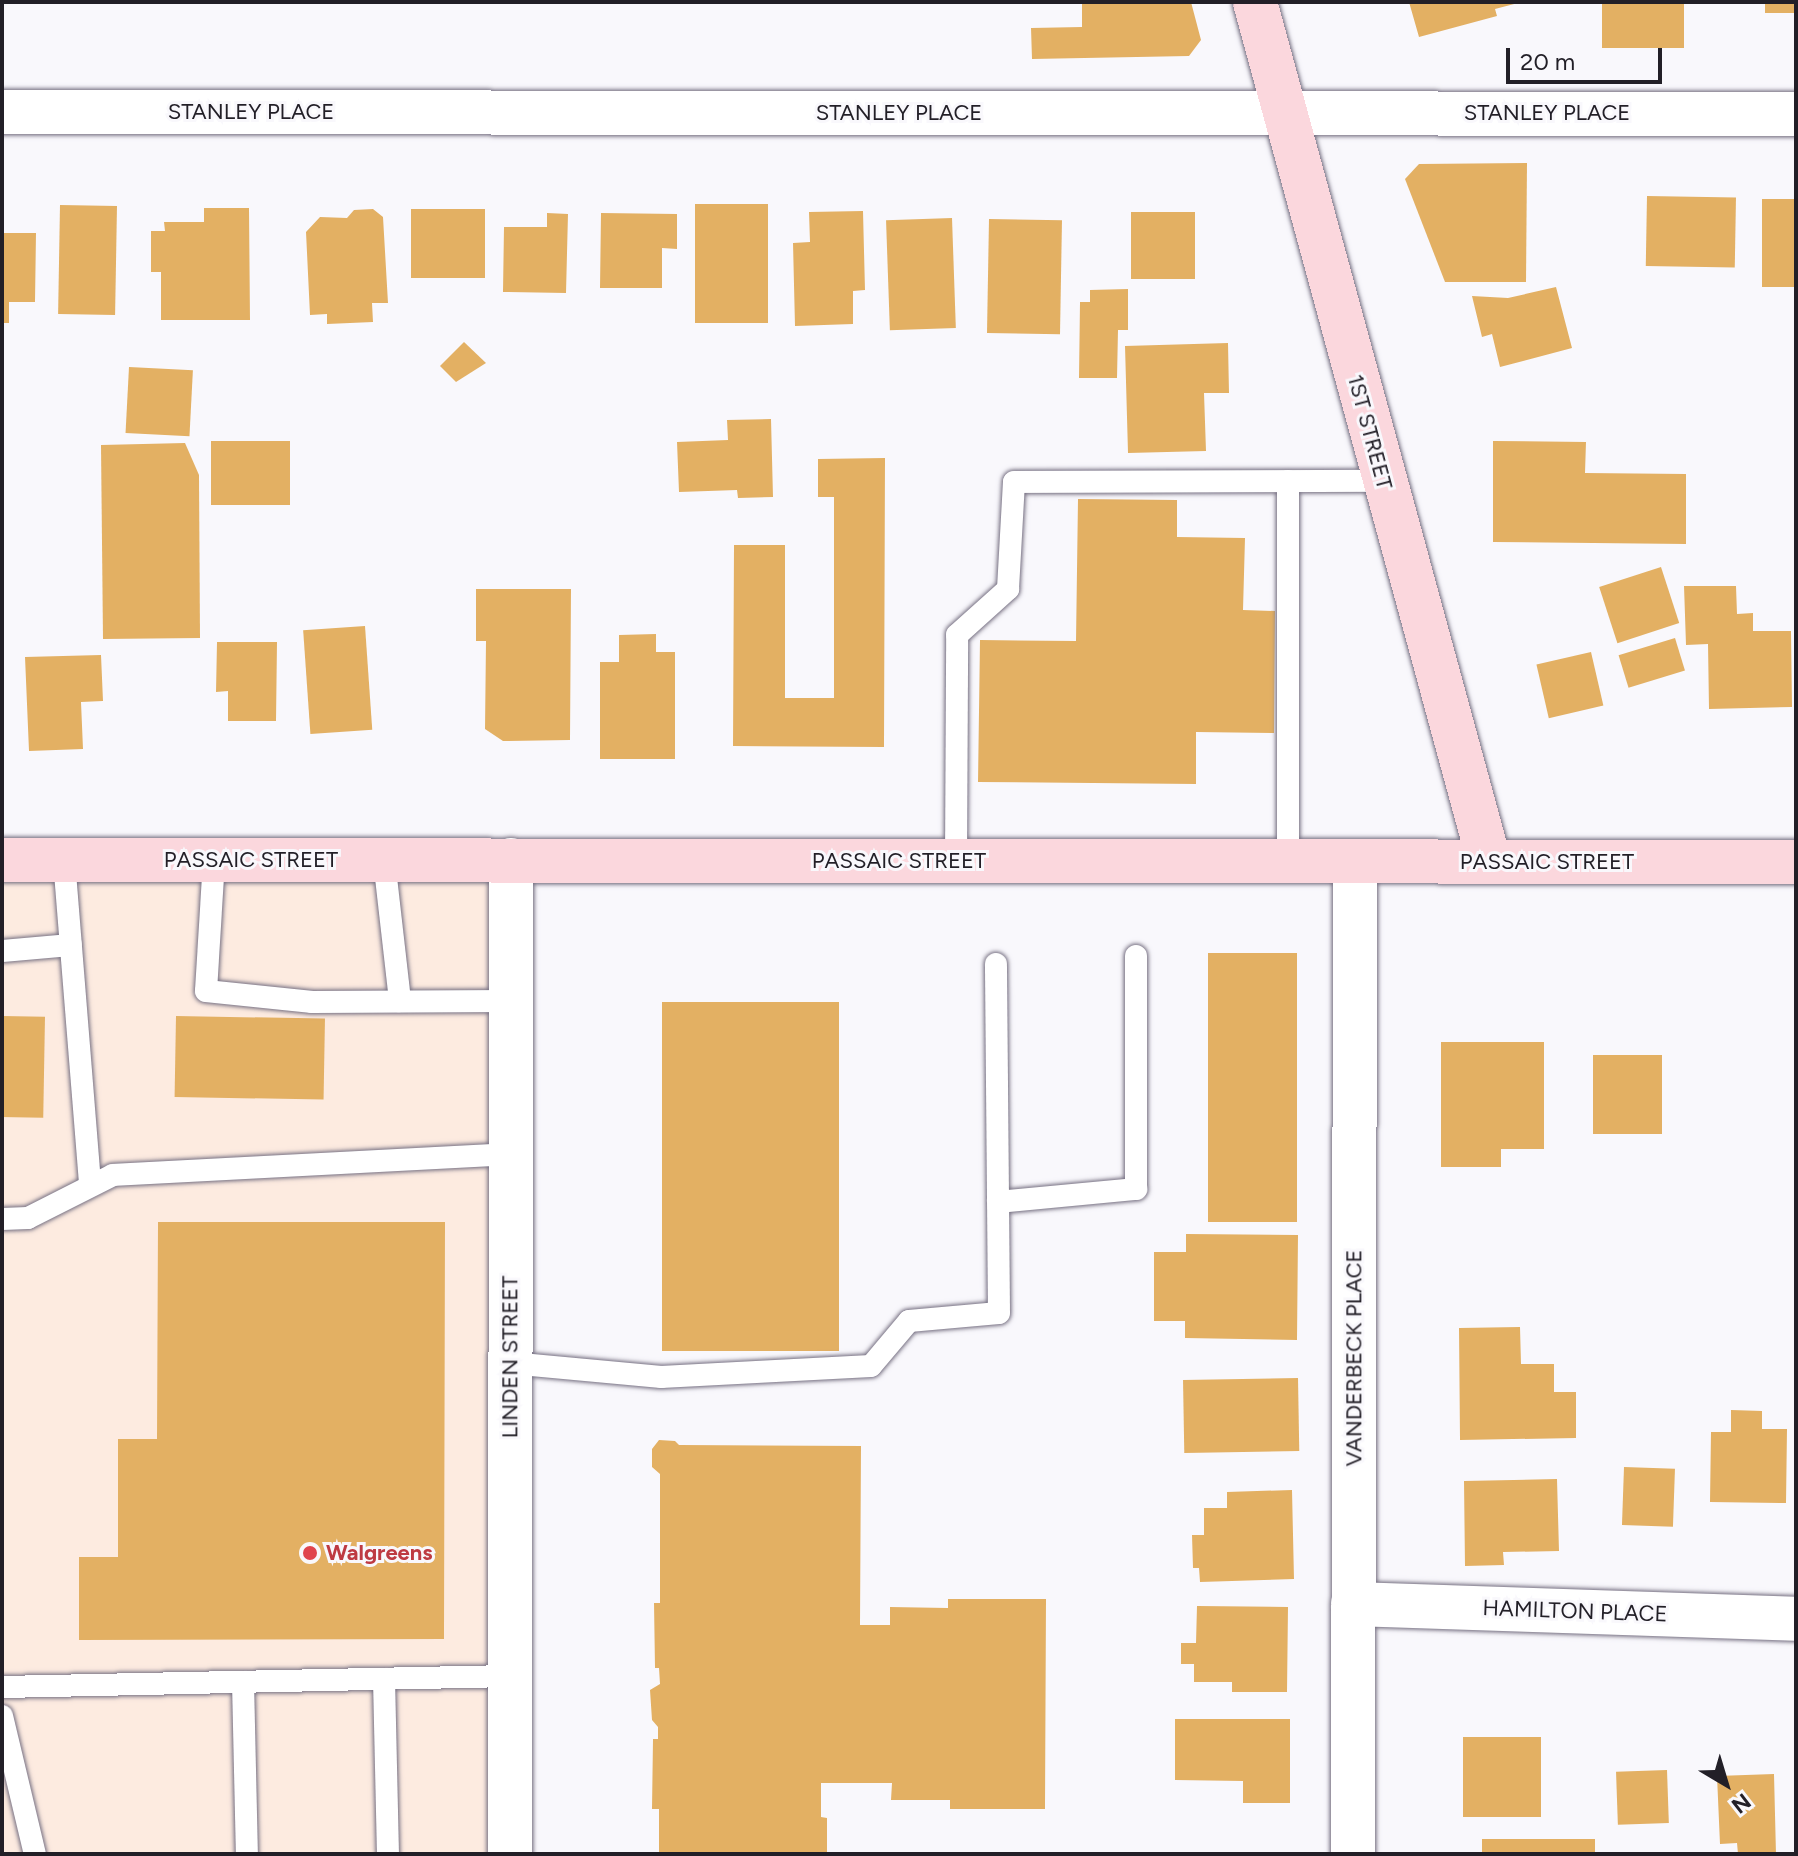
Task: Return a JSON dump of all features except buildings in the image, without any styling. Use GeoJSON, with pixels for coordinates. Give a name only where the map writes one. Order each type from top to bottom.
{"type":"FeatureCollection","features":[{"type":"Feature","properties":{"kind":"main road","name":"1ST STREET"},"geometry":{"type":"LineString","coordinates":[[1255,2],[1489,861]]}},
{"type":"Feature","properties":{"kind":"main road","name":"PASSAIC STREET"},"geometry":{"type":"LineString","coordinates":[[2,860],[1796,862]]}},
{"type":"Feature","properties":{"kind":"street","name":"STANLEY PLACE"},"geometry":{"type":"LineString","coordinates":[[2,112],[1796,114]]}},
{"type":"Feature","properties":{"kind":"street","name":"LINDEN STREET"},"geometry":{"type":"LineString","coordinates":[[510,1854],[511,860]]}},
{"type":"Feature","properties":{"kind":"street","name":"VANDERBECK PLACE"},"geometry":{"type":"LineString","coordinates":[[1353,1854],[1355,861]]}},
{"type":"Feature","properties":{"kind":"street","name":"HAMILTON PLACE"},"geometry":{"type":"LineString","coordinates":[[1353,1604],[1796,1619]]}},
{"type":"Feature","properties":{"kind":"lane"},"geometry":{"type":"LineString","coordinates":[[1288,481],[1288,862]]}},
{"type":"Feature","properties":{"kind":"lane"},"geometry":{"type":"LineString","coordinates":[[956,861],[957,635],[1008,589],[1014,482],[1383,481]]}},
{"type":"Feature","properties":{"kind":"lane"},"geometry":{"type":"LineString","coordinates":[[64,860],[90,1185]]}},
{"type":"Feature","properties":{"kind":"lane"},"geometry":{"type":"LineString","coordinates":[[214,860],[206,991],[312,1002],[511,1001]]}},
{"type":"Feature","properties":{"kind":"lane"},"geometry":{"type":"LineString","coordinates":[[384,860],[400,1001]]}},
{"type":"Feature","properties":{"kind":"lane"},"geometry":{"type":"LineString","coordinates":[[2,951],[71,945]]}},
{"type":"Feature","properties":{"kind":"lane"},"geometry":{"type":"LineString","coordinates":[[998,1202],[1136,1189],[1136,956]]}},
{"type":"Feature","properties":{"kind":"lane"},"geometry":{"type":"LineString","coordinates":[[510,1363],[661,1377],[871,1366],[909,1321],[999,1313],[996,964]]}},
{"type":"Feature","properties":{"kind":"lane"},"geometry":{"type":"LineString","coordinates":[[2,1219],[28,1218],[113,1175],[510,1154]]}},
{"type":"Feature","properties":{"kind":"lane"},"geometry":{"type":"LineString","coordinates":[[2,1687],[510,1676]]}},
{"type":"Feature","properties":{"kind":"lane"},"geometry":{"type":"LineString","coordinates":[[384,1679],[388,1854]]}},
{"type":"Feature","properties":{"kind":"lane"},"geometry":{"type":"LineString","coordinates":[[243,1682],[247,1854]]}},
{"type":"Feature","properties":{"kind":"lane"},"geometry":{"type":"LineString","coordinates":[[2,1716],[35,1854]]}},
{"type":"Feature","properties":{"kind":"shaded area"},"geometry":{"type":"Polygon","coordinates":[[[2,860],[511,860],[511,1854],[2,1854],[2,860]]]}},
{"type":"Feature","properties":{"kind":"place","name":"Walgreens"},"geometry":{"type":"Point","coordinates":[310,1553]}}]}
